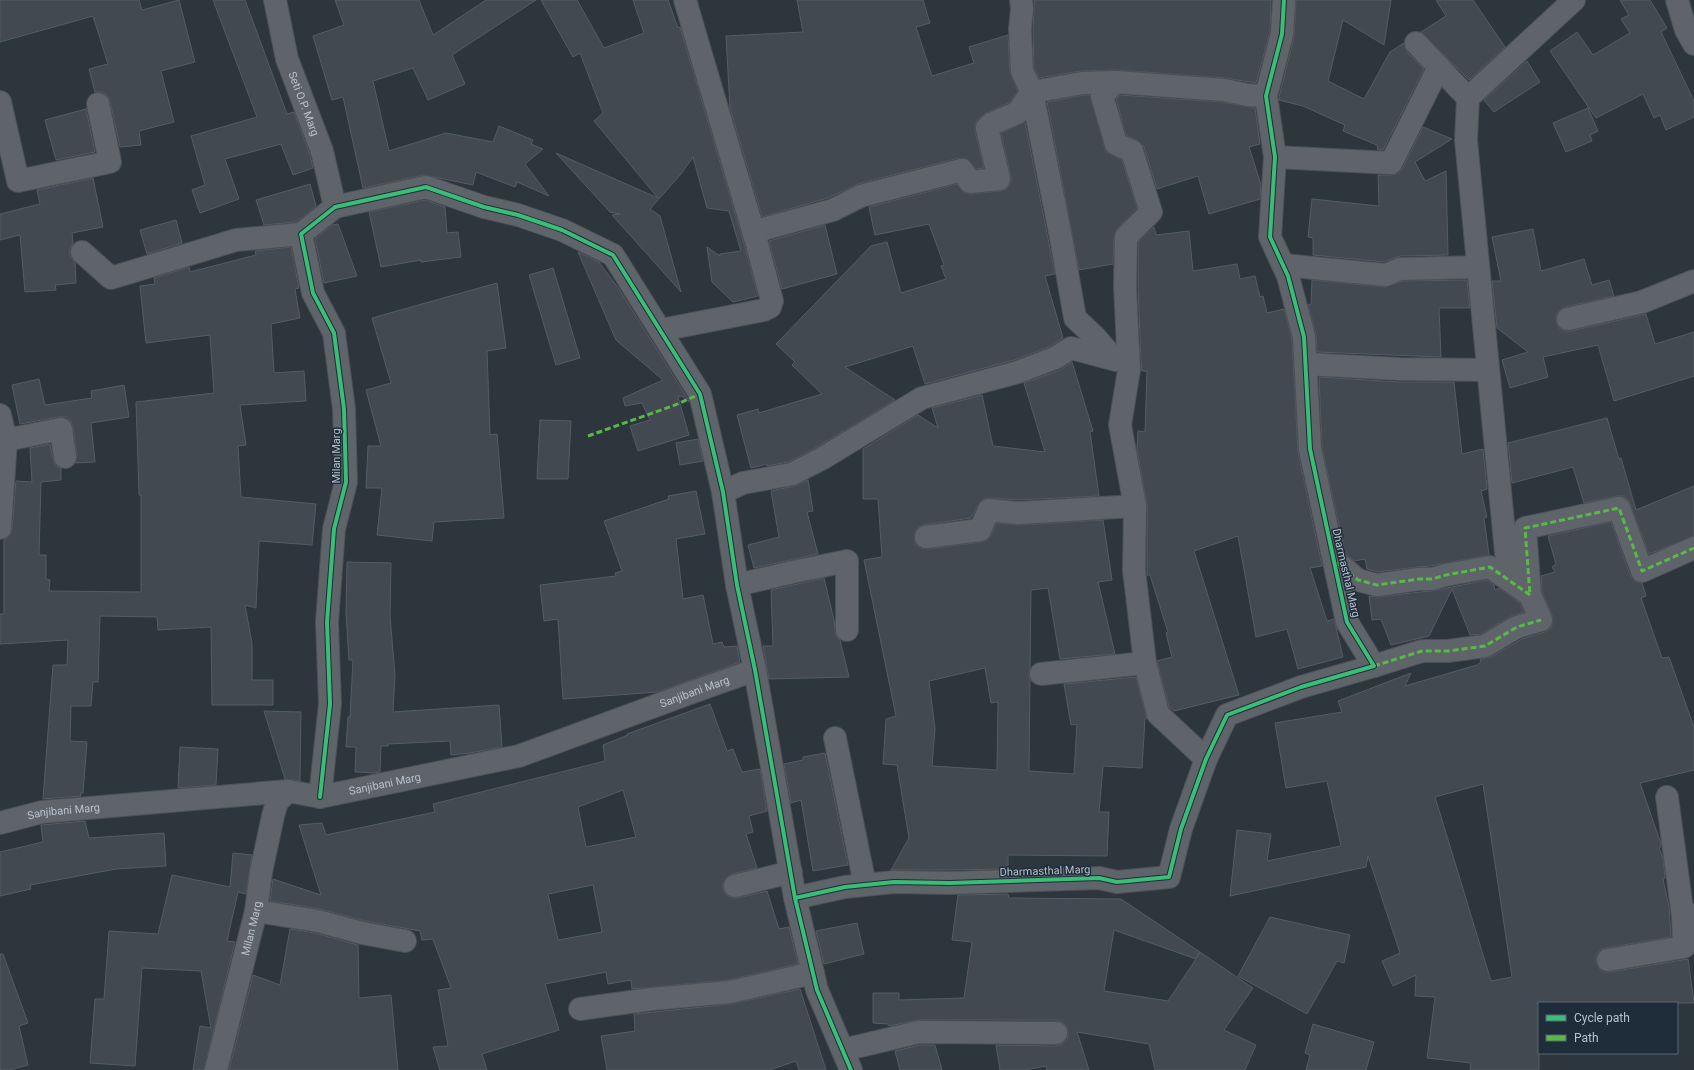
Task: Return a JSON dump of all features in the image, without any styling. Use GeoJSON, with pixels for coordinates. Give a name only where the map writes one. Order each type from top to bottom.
{"type":"FeatureCollection","features":[{"type":"Feature","properties":{"kind":"street","name":"Seti O.P. Marg"},"geometry":{"type":"LineString","coordinates":[[275,0],[287,59],[322,151],[335,207]]}},
{"type":"Feature","properties":{"kind":"street"},"geometry":{"type":"LineString","coordinates":[[661,330],[764,310],[770,307],[772,301],[685,0]]}},
{"type":"Feature","properties":{"kind":"street"},"geometry":{"type":"LineString","coordinates":[[1021,0],[1022,8],[1020,29],[1022,72],[1032,92],[1075,318],[1122,364]]}},
{"type":"Feature","properties":{"kind":"street","name":"Dharmasthal Marg"},"geometry":{"type":"LineString","coordinates":[[795,898],[846,886],[894,882],[950,883],[1099,878],[1117,882],[1169,877],[1181,829],[1206,759],[1227,715],[1301,687],[1374,666],[1347,622],[1310,448],[1304,337],[1288,276],[1270,237],[1275,157],[1266,96],[1282,34],[1284,0]]}},
{"type":"Feature","properties":{"kind":"street"},"geometry":{"type":"LineString","coordinates":[[1374,666],[1422,650],[1448,651],[1485,646],[1517,627],[1541,620],[1530,595],[1506,553],[1466,140],[1468,98],[1574,0]]}},
{"type":"Feature","properties":{"kind":"street"},"geometry":{"type":"LineString","coordinates":[[1677,0],[1686,30],[1694,44]]}},
{"type":"Feature","properties":{"kind":"street"},"geometry":{"type":"LineString","coordinates":[[1416,43],[1468,98]]}},
{"type":"Feature","properties":{"kind":"street"},"geometry":{"type":"LineString","coordinates":[[1275,157],[1391,163],[1439,67]]}},
{"type":"Feature","properties":{"kind":"street"},"geometry":{"type":"LineString","coordinates":[[753,232],[833,210],[861,196],[962,170],[970,182],[998,179],[987,128],[991,124],[1017,113],[1032,92],[1083,83],[1115,82],[1224,90],[1248,95],[1266,96]]}},
{"type":"Feature","properties":{"kind":"street"},"geometry":{"type":"LineString","coordinates":[[1115,82],[1102,96],[1116,144],[1132,151],[1151,212],[1126,237],[1120,426],[1135,506],[1134,570],[1145,664],[1158,714],[1206,759]]}},
{"type":"Feature","properties":{"kind":"street"},"geometry":{"type":"LineString","coordinates":[[0,102],[18,181],[110,162],[98,104]]}},
{"type":"Feature","properties":{"kind":"street"},"geometry":{"type":"LineString","coordinates":[[82,252],[111,278],[236,240],[301,234],[335,207],[426,187],[484,207],[518,215],[562,230],[614,255],[700,394],[723,492],[737,585],[756,670],[795,898],[817,990],[851,1070]]}},
{"type":"Feature","properties":{"kind":"street","name":"Milan Marg"},"geometry":{"type":"LineString","coordinates":[[301,234],[313,293],[334,333],[344,409],[346,482],[334,529],[327,622],[330,704],[320,797]]}},
{"type":"Feature","properties":{"kind":"street"},"geometry":{"type":"LineString","coordinates":[[1283,265],[1386,275],[1400,269],[1478,267]]}},
{"type":"Feature","properties":{"kind":"street"},"geometry":{"type":"LineString","coordinates":[[1568,319],[1642,302],[1694,281]]}},
{"type":"Feature","properties":{"kind":"street"},"geometry":{"type":"LineString","coordinates":[[723,492],[743,483],[792,474],[823,458],[922,398],[1018,372],[1055,358],[1072,348],[1122,364]]}},
{"type":"Feature","properties":{"kind":"street"},"geometry":{"type":"LineString","coordinates":[[1305,364],[1400,369],[1488,370]]}},
{"type":"Feature","properties":{"kind":"street"},"geometry":{"type":"LineString","coordinates":[[0,415],[6,440],[0,528]]}},
{"type":"Feature","properties":{"kind":"street"},"geometry":{"type":"LineString","coordinates":[[6,440],[61,429],[65,457]]}},
{"type":"Feature","properties":{"kind":"street"},"geometry":{"type":"LineString","coordinates":[[926,537],[980,530],[989,510],[1018,513],[1135,506]]}},
{"type":"Feature","properties":{"kind":"street"},"geometry":{"type":"LineString","coordinates":[[1530,595],[1526,528],[1619,508],[1642,571],[1694,548]]}},
{"type":"Feature","properties":{"kind":"street"},"geometry":{"type":"LineString","coordinates":[[1334,560],[1358,580],[1377,585],[1419,579],[1432,579],[1490,567],[1530,595]]}},
{"type":"Feature","properties":{"kind":"street"},"geometry":{"type":"LineString","coordinates":[[737,585],[847,561],[847,630]]}},
{"type":"Feature","properties":{"kind":"street"},"geometry":{"type":"LineString","coordinates":[[1041,674],[1145,664]]}},
{"type":"Feature","properties":{"kind":"street","name":"Sanjibani Marg"},"geometry":{"type":"LineString","coordinates":[[0,823],[42,812],[288,791],[320,797],[520,756],[756,670]]}},
{"type":"Feature","properties":{"kind":"street"},"geometry":{"type":"LineString","coordinates":[[835,738],[865,884]]}},
{"type":"Feature","properties":{"kind":"street","name":"Milan Marg"},"geometry":{"type":"LineString","coordinates":[[216,1070],[256,911],[272,816],[277,802],[288,791]]}},
{"type":"Feature","properties":{"kind":"street"},"geometry":{"type":"LineString","coordinates":[[1608,960],[1684,947],[1689,916],[1667,797]]}},
{"type":"Feature","properties":{"kind":"street"},"geometry":{"type":"LineString","coordinates":[[735,886],[791,872]]}},
{"type":"Feature","properties":{"kind":"street"},"geometry":{"type":"LineString","coordinates":[[256,911],[318,921],[362,933],[405,941]]}},
{"type":"Feature","properties":{"kind":"street"},"geometry":{"type":"LineString","coordinates":[[580,1009],[652,999],[730,992],[813,973]]}},
{"type":"Feature","properties":{"kind":"street"},"geometry":{"type":"LineString","coordinates":[[843,1050],[919,1032],[1056,1033]]}},
{"type":"Feature","properties":{"kind":"building"},"geometry":{"type":"Polygon","coordinates":[[[0,0],[139,0],[142,10],[179,0],[195,62],[161,71],[174,122],[139,131],[141,145],[120,147],[110,101],[107,95],[102,92],[95,92],[89,69],[108,64],[93,16],[0,42],[0,0]]]}},
{"type":"Feature","properties":{"kind":"building"},"geometry":{"type":"Polygon","coordinates":[[[213,0],[245,0],[287,114],[294,112],[310,155],[313,168],[293,175],[281,144],[225,159],[239,199],[200,213],[192,190],[205,185],[191,136],[257,117],[213,0]]]}},
{"type":"Feature","properties":{"kind":"building"},"geometry":{"type":"Polygon","coordinates":[[[335,0],[419,0],[433,35],[486,0],[536,0],[452,55],[465,84],[428,100],[413,68],[373,81],[389,151],[446,133],[493,142],[499,126],[533,140],[531,144],[543,149],[525,164],[549,196],[517,182],[515,187],[476,172],[473,185],[424,175],[363,188],[343,97],[332,100],[313,36],[344,25],[335,0]]]}},
{"type":"Feature","properties":{"kind":"building"},"geometry":{"type":"Polygon","coordinates":[[[541,0],[577,0],[604,48],[644,33],[633,0],[668,0],[678,28],[680,27],[758,296],[733,302],[712,282],[707,247],[720,256],[720,254],[741,251],[729,211],[707,208],[693,157],[681,174],[650,209],[660,216],[681,292],[612,215],[620,214],[610,212],[556,153],[658,198],[594,121],[603,113],[580,53],[573,57],[541,0]]]}},
{"type":"Feature","properties":{"kind":"building"},"geometry":{"type":"Polygon","coordinates":[[[797,0],[923,0],[930,23],[916,27],[932,76],[974,63],[969,47],[1008,35],[1010,72],[1018,91],[1009,103],[986,113],[978,119],[975,124],[975,131],[984,168],[976,169],[967,159],[959,158],[858,184],[828,198],[762,217],[730,108],[726,36],[803,32],[797,0]]]}},
{"type":"Feature","properties":{"kind":"building"},"geometry":{"type":"Polygon","coordinates":[[[1034,0],[1271,0],[1270,32],[1256,83],[1225,78],[1116,70],[1081,71],[1039,78],[1034,68],[1034,0]]]}},
{"type":"Feature","properties":{"kind":"building"},"geometry":{"type":"Polygon","coordinates":[[[1296,0],[1391,0],[1384,45],[1343,20],[1328,81],[1364,99],[1390,52],[1404,43],[1407,52],[1424,69],[1383,150],[1378,150],[1377,145],[1343,131],[1345,125],[1303,106],[1279,100],[1294,37],[1296,0]]]}},
{"type":"Feature","properties":{"kind":"building"},"geometry":{"type":"Polygon","coordinates":[[[1436,0],[1473,0],[1505,47],[1469,80],[1421,32],[1446,16],[1436,0]]]}},
{"type":"Feature","properties":{"kind":"building"},"geometry":{"type":"Polygon","coordinates":[[[1620,0],[1650,0],[1667,28],[1661,32],[1694,101],[1694,117],[1666,130],[1660,115],[1654,118],[1643,94],[1596,118],[1550,51],[1577,32],[1593,55],[1630,33],[1621,19],[1629,15],[1620,0]]]}},
{"type":"Feature","properties":{"kind":"building"},"geometry":{"type":"Polygon","coordinates":[[[1527,61],[1540,82],[1494,112],[1484,100],[1527,61]]]}},
{"type":"Feature","properties":{"kind":"building"},"geometry":{"type":"Polygon","coordinates":[[[1090,95],[1106,152],[1122,160],[1137,208],[1117,229],[1114,237],[1113,264],[1079,270],[1047,102],[1090,95]]]}},
{"type":"Feature","properties":{"kind":"building"},"geometry":{"type":"Polygon","coordinates":[[[1120,95],[1222,102],[1255,108],[1260,144],[1249,147],[1261,185],[1260,199],[1209,214],[1198,176],[1157,189],[1144,147],[1137,140],[1126,135],[1116,99],[1120,95]]]}},
{"type":"Feature","properties":{"kind":"building"},"geometry":{"type":"Polygon","coordinates":[[[1588,108],[1598,131],[1590,135],[1592,141],[1566,152],[1553,123],[1588,108]]]}},
{"type":"Feature","properties":{"kind":"building"},"geometry":{"type":"Polygon","coordinates":[[[86,109],[95,152],[56,160],[45,120],[86,109]]]}},
{"type":"Feature","properties":{"kind":"building"},"geometry":{"type":"Polygon","coordinates":[[[1025,122],[1055,274],[1045,276],[1063,338],[1049,347],[1014,360],[925,384],[913,346],[845,367],[895,400],[817,447],[788,462],[767,466],[767,464],[751,468],[737,415],[758,409],[759,413],[822,394],[792,365],[795,362],[776,344],[871,246],[887,242],[901,293],[946,279],[941,266],[944,265],[929,224],[875,235],[869,207],[957,184],[964,193],[971,194],[1006,189],[1011,183],[1011,177],[1001,133],[1025,122]]]}},
{"type":"Feature","properties":{"kind":"building"},"geometry":{"type":"Polygon","coordinates":[[[1423,127],[1452,139],[1415,162],[1425,181],[1446,171],[1448,255],[1400,256],[1384,262],[1313,255],[1313,238],[1308,237],[1312,199],[1379,206],[1378,175],[1398,174],[1423,127]]]}},
{"type":"Feature","properties":{"kind":"building"},"geometry":{"type":"Polygon","coordinates":[[[93,178],[103,227],[72,233],[73,243],[70,249],[70,256],[75,262],[76,283],[55,285],[56,290],[25,292],[20,235],[0,240],[0,214],[40,204],[37,190],[93,178]]]}},
{"type":"Feature","properties":{"kind":"building"},"geometry":{"type":"Polygon","coordinates":[[[310,184],[316,206],[296,222],[264,225],[256,200],[310,184]]]}},
{"type":"Feature","properties":{"kind":"building"},"geometry":{"type":"Polygon","coordinates":[[[425,200],[445,207],[447,233],[458,232],[461,257],[421,262],[421,260],[381,267],[369,212],[425,200]]]}},
{"type":"Feature","properties":{"kind":"building"},"geometry":{"type":"Polygon","coordinates":[[[176,220],[182,243],[147,254],[140,230],[176,220]]]}},
{"type":"Feature","properties":{"kind":"building"},"geometry":{"type":"Polygon","coordinates":[[[338,224],[357,276],[324,283],[315,239],[332,225],[338,224]]]}},
{"type":"Feature","properties":{"kind":"building"},"geometry":{"type":"Polygon","coordinates":[[[825,225],[837,274],[782,289],[769,241],[825,225]]]}},
{"type":"Feature","properties":{"kind":"building"},"geometry":{"type":"Polygon","coordinates":[[[1154,227],[1156,235],[1189,231],[1193,271],[1237,264],[1240,279],[1255,276],[1260,297],[1263,296],[1267,313],[1284,309],[1292,339],[1298,452],[1322,566],[1310,568],[1327,621],[1334,619],[1343,657],[1298,669],[1287,629],[1256,637],[1238,536],[1194,551],[1239,695],[1174,711],[1169,707],[1157,661],[1172,657],[1166,633],[1168,632],[1150,575],[1147,575],[1147,505],[1137,449],[1138,431],[1145,432],[1147,371],[1142,371],[1141,363],[1138,242],[1154,227]]]}},
{"type":"Feature","properties":{"kind":"building"},"geometry":{"type":"Polygon","coordinates":[[[1533,229],[1541,271],[1584,259],[1592,285],[1609,280],[1614,296],[1565,307],[1556,315],[1556,321],[1559,328],[1565,331],[1571,331],[1646,314],[1655,344],[1694,332],[1694,376],[1614,401],[1598,345],[1543,357],[1548,377],[1510,388],[1502,360],[1528,352],[1497,328],[1492,281],[1501,281],[1492,237],[1533,229]]]}},
{"type":"Feature","properties":{"kind":"building"},"geometry":{"type":"Polygon","coordinates":[[[291,247],[299,288],[295,289],[300,318],[271,324],[274,373],[304,371],[306,401],[240,405],[246,445],[238,446],[241,497],[316,504],[312,545],[259,541],[256,608],[245,605],[252,643],[252,680],[273,680],[273,705],[212,705],[211,627],[158,630],[157,617],[100,616],[98,682],[93,682],[91,706],[71,706],[70,741],[87,742],[83,793],[80,793],[81,796],[43,799],[53,665],[67,665],[68,640],[0,644],[0,614],[4,614],[4,540],[10,535],[12,529],[16,481],[32,482],[30,448],[50,444],[55,465],[61,469],[61,480],[41,482],[39,555],[46,555],[46,579],[50,580],[49,591],[141,592],[141,495],[139,495],[136,402],[214,393],[210,335],[146,343],[140,286],[155,284],[154,278],[189,267],[190,272],[256,255],[255,251],[291,247]]]}},
{"type":"Feature","properties":{"kind":"building"},"geometry":{"type":"Polygon","coordinates":[[[578,252],[599,262],[619,289],[688,399],[689,402],[682,396],[678,397],[689,435],[638,451],[630,426],[650,420],[642,403],[625,406],[623,398],[663,380],[616,340],[578,252]]]}},
{"type":"Feature","properties":{"kind":"building"},"geometry":{"type":"Polygon","coordinates":[[[553,268],[580,358],[556,365],[529,275],[553,268]]]}},
{"type":"Feature","properties":{"kind":"building"},"geometry":{"type":"Polygon","coordinates":[[[1312,280],[1385,287],[1403,281],[1467,280],[1470,308],[1439,308],[1441,357],[1317,352],[1316,334],[1308,305],[1311,304],[1312,280]]]}},
{"type":"Feature","properties":{"kind":"building"},"geometry":{"type":"Polygon","coordinates":[[[497,283],[506,348],[487,351],[490,435],[497,434],[504,518],[434,522],[432,541],[377,535],[382,488],[366,488],[368,446],[381,446],[366,390],[391,383],[372,318],[497,283]]]}},
{"type":"Feature","properties":{"kind":"building"},"geometry":{"type":"Polygon","coordinates":[[[1072,362],[1093,431],[1090,432],[1099,496],[1018,500],[983,499],[971,518],[918,527],[915,532],[914,539],[916,545],[921,548],[928,549],[982,542],[987,540],[991,535],[997,523],[1019,525],[1103,520],[1112,580],[1098,582],[1115,654],[1060,659],[1048,588],[1031,590],[1029,771],[1074,774],[1077,724],[1071,725],[1064,684],[1136,677],[1147,718],[1145,719],[1142,768],[1103,766],[1099,812],[1109,812],[1107,856],[1008,855],[1008,869],[891,870],[909,838],[897,765],[883,764],[886,719],[896,716],[864,560],[882,557],[878,499],[863,499],[863,449],[918,415],[938,428],[932,408],[982,395],[993,446],[1045,452],[1024,383],[1060,370],[1072,362]],[[985,668],[929,681],[935,729],[932,766],[997,770],[998,702],[991,703],[985,668]]]}},
{"type":"Feature","properties":{"kind":"building"},"geometry":{"type":"Polygon","coordinates":[[[1319,377],[1400,382],[1454,382],[1462,454],[1483,449],[1487,489],[1481,491],[1487,517],[1484,518],[1489,555],[1430,566],[1378,572],[1367,569],[1365,559],[1354,561],[1345,553],[1322,447],[1319,377]]]}},
{"type":"Feature","properties":{"kind":"building"},"geometry":{"type":"Polygon","coordinates":[[[39,379],[45,405],[92,398],[91,391],[124,385],[129,417],[91,423],[95,462],[75,463],[77,455],[73,427],[71,421],[66,417],[20,424],[12,385],[39,379]]]}},
{"type":"Feature","properties":{"kind":"building"},"geometry":{"type":"Polygon","coordinates":[[[1607,418],[1619,459],[1621,458],[1636,510],[1694,486],[1694,536],[1649,554],[1628,499],[1623,496],[1617,496],[1584,503],[1573,467],[1512,483],[1508,443],[1607,418]]]}},
{"type":"Feature","properties":{"kind":"building"},"geometry":{"type":"Polygon","coordinates":[[[540,420],[571,421],[568,479],[537,479],[540,420]]]}},
{"type":"Feature","properties":{"kind":"building"},"geometry":{"type":"Polygon","coordinates":[[[698,439],[703,461],[680,465],[676,443],[698,439]]]}},
{"type":"Feature","properties":{"kind":"building"},"geometry":{"type":"Polygon","coordinates":[[[808,480],[813,511],[807,512],[818,554],[754,568],[748,545],[779,537],[771,491],[794,486],[808,480]]]}},
{"type":"Feature","properties":{"kind":"building"},"geometry":{"type":"Polygon","coordinates":[[[696,491],[705,534],[676,539],[683,599],[703,595],[713,644],[722,642],[724,647],[737,646],[740,662],[658,692],[563,699],[558,619],[544,621],[540,585],[616,576],[615,573],[622,571],[604,521],[669,499],[668,496],[696,491]]]}},
{"type":"Feature","properties":{"kind":"building"},"geometry":{"type":"Polygon","coordinates":[[[1611,522],[1630,575],[1635,581],[1642,583],[1646,596],[1641,598],[1662,658],[1669,657],[1694,727],[1694,770],[1640,783],[1661,844],[1661,847],[1659,848],[1663,858],[1665,878],[1663,879],[1669,907],[1671,937],[1600,950],[1596,955],[1596,962],[1603,972],[1610,972],[1688,959],[1694,1003],[1538,1002],[1539,1070],[1470,1070],[1471,1063],[1427,1058],[1435,997],[1415,996],[1416,975],[1393,986],[1382,961],[1400,953],[1368,856],[1366,867],[1230,896],[1237,830],[1271,834],[1267,861],[1341,846],[1327,781],[1286,788],[1275,723],[1342,712],[1338,701],[1411,673],[1405,686],[1477,665],[1481,662],[1480,659],[1491,657],[1522,639],[1545,632],[1551,628],[1553,621],[1542,592],[1541,576],[1555,572],[1552,567],[1556,564],[1548,536],[1611,522]],[[1483,784],[1435,797],[1491,981],[1512,977],[1483,784]]]}},
{"type":"Feature","properties":{"kind":"building"},"geometry":{"type":"Polygon","coordinates":[[[347,562],[391,563],[390,616],[395,675],[393,712],[499,705],[502,747],[451,755],[450,741],[388,744],[388,746],[381,746],[380,772],[355,772],[356,747],[346,747],[348,717],[350,717],[353,660],[349,660],[346,612],[347,562]]]}},
{"type":"Feature","properties":{"kind":"building"},"geometry":{"type":"Polygon","coordinates":[[[824,578],[834,620],[836,636],[840,640],[849,677],[769,679],[763,646],[773,646],[771,590],[824,578]]]}},
{"type":"Feature","properties":{"kind":"building"},"geometry":{"type":"Polygon","coordinates":[[[1487,580],[1494,585],[1495,590],[1499,588],[1520,603],[1524,612],[1511,616],[1481,634],[1470,635],[1452,589],[1429,636],[1391,645],[1381,619],[1372,620],[1369,596],[1379,597],[1432,591],[1487,580]]]}},
{"type":"Feature","properties":{"kind":"building"},"geometry":{"type":"Polygon","coordinates":[[[710,704],[727,751],[733,749],[742,772],[760,769],[767,811],[749,816],[753,832],[746,834],[757,868],[732,874],[727,877],[723,883],[723,889],[726,895],[732,898],[767,891],[779,929],[789,927],[798,964],[728,980],[632,989],[631,980],[608,984],[606,972],[545,984],[559,1030],[482,1054],[487,1070],[440,1070],[433,1047],[448,1046],[438,990],[451,988],[433,939],[422,940],[420,931],[365,921],[320,909],[270,901],[273,879],[321,895],[299,825],[322,823],[326,835],[435,812],[433,804],[605,761],[603,745],[628,735],[627,734],[710,704]],[[623,790],[578,807],[586,847],[636,837],[623,790]],[[593,885],[548,894],[558,940],[602,932],[593,885]]]}},
{"type":"Feature","properties":{"kind":"building"},"geometry":{"type":"Polygon","coordinates":[[[264,711],[301,712],[300,781],[285,779],[264,711]]]}},
{"type":"Feature","properties":{"kind":"building"},"geometry":{"type":"Polygon","coordinates":[[[180,747],[218,749],[216,785],[178,788],[180,747]]]}},
{"type":"Feature","properties":{"kind":"building"},"geometry":{"type":"Polygon","coordinates":[[[825,753],[848,865],[813,871],[801,800],[791,803],[784,764],[803,760],[803,757],[825,753]]]}},
{"type":"Feature","properties":{"kind":"building"},"geometry":{"type":"Polygon","coordinates":[[[85,821],[89,838],[164,833],[166,866],[116,869],[30,885],[31,889],[0,896],[0,852],[43,842],[41,825],[85,821]]]}},
{"type":"Feature","properties":{"kind":"building"},"geometry":{"type":"Polygon","coordinates":[[[233,853],[252,855],[246,894],[238,892],[227,941],[235,942],[204,1070],[193,1070],[200,1026],[211,1028],[201,971],[142,968],[135,1066],[90,1063],[95,999],[104,999],[109,931],[158,934],[172,875],[230,887],[233,853]]]}},
{"type":"Feature","properties":{"kind":"building"},"geometry":{"type":"Polygon","coordinates":[[[1008,894],[1009,898],[1121,899],[1253,988],[1224,1030],[1256,1045],[1245,1070],[1155,1070],[1149,1044],[1077,1032],[1089,1070],[1047,1070],[1046,1066],[1024,1070],[1000,1070],[996,1045],[1056,1046],[1067,1040],[1067,1027],[1062,1022],[1056,1020],[919,1020],[889,1026],[888,1024],[873,1023],[873,993],[899,993],[899,1000],[964,998],[972,942],[952,940],[958,895],[1008,894]],[[1114,930],[1104,991],[1168,1001],[1196,959],[1114,930]]]}},
{"type":"Feature","properties":{"kind":"building"},"geometry":{"type":"Polygon","coordinates":[[[1270,917],[1350,935],[1344,963],[1337,961],[1307,1014],[1238,976],[1270,917]]]}},
{"type":"Feature","properties":{"kind":"building"},"geometry":{"type":"Polygon","coordinates":[[[857,923],[864,954],[824,964],[816,931],[857,923]]]}},
{"type":"Feature","properties":{"kind":"building"},"geometry":{"type":"Polygon","coordinates":[[[290,929],[315,933],[358,945],[359,998],[391,995],[398,1070],[229,1070],[253,975],[280,985],[290,929]]]}},
{"type":"Feature","properties":{"kind":"building"},"geometry":{"type":"Polygon","coordinates":[[[0,954],[3,954],[28,1023],[19,1026],[28,1065],[9,1070],[0,1070],[0,954]]]}},
{"type":"Feature","properties":{"kind":"building"},"geometry":{"type":"Polygon","coordinates":[[[800,989],[826,1070],[799,1070],[796,1061],[769,1070],[607,1070],[601,1036],[635,1031],[634,1014],[731,1004],[800,989]]]}},
{"type":"Feature","properties":{"kind":"building"},"geometry":{"type":"Polygon","coordinates":[[[1313,1024],[1374,1042],[1366,1070],[1306,1070],[1310,1055],[1305,1053],[1313,1024]]]}},
{"type":"Feature","properties":{"kind":"building"},"geometry":{"type":"Polygon","coordinates":[[[920,1045],[935,1045],[942,1070],[900,1070],[895,1051],[920,1045]]]}},
{"type":"Feature","properties":{"kind":"marked path"},"geometry":{"type":"LineString","coordinates":[[588,436],[675,405],[700,394]]}},
{"type":"Feature","properties":{"kind":"marked path"},"geometry":{"type":"LineString","coordinates":[[1335,561],[1358,580],[1377,585],[1419,579],[1432,579],[1490,567],[1530,595],[1525,528],[1619,508],[1642,571],[1694,548]]}},
{"type":"Feature","properties":{"kind":"marked path"},"geometry":{"type":"LineString","coordinates":[[1374,666],[1422,651],[1448,651],[1485,646],[1517,627],[1541,620]]}},
{"type":"Feature","properties":{"kind":"cycle path"},"geometry":{"type":"LineString","coordinates":[[795,898],[845,887],[894,882],[950,883],[1099,878],[1117,882],[1169,877],[1181,829],[1206,759],[1227,715],[1301,687],[1374,666],[1347,622],[1310,449],[1304,337],[1288,276],[1270,237],[1275,157],[1266,96],[1282,34],[1284,0]]}},
{"type":"Feature","properties":{"kind":"cycle path"},"geometry":{"type":"LineString","coordinates":[[320,797],[330,704],[327,622],[334,529],[346,482],[344,409],[334,333],[313,293],[301,234],[335,207],[426,187],[484,207],[518,215],[562,230],[613,255],[700,394],[723,492],[737,585],[755,670],[795,898],[817,990],[851,1070]]}}]}
